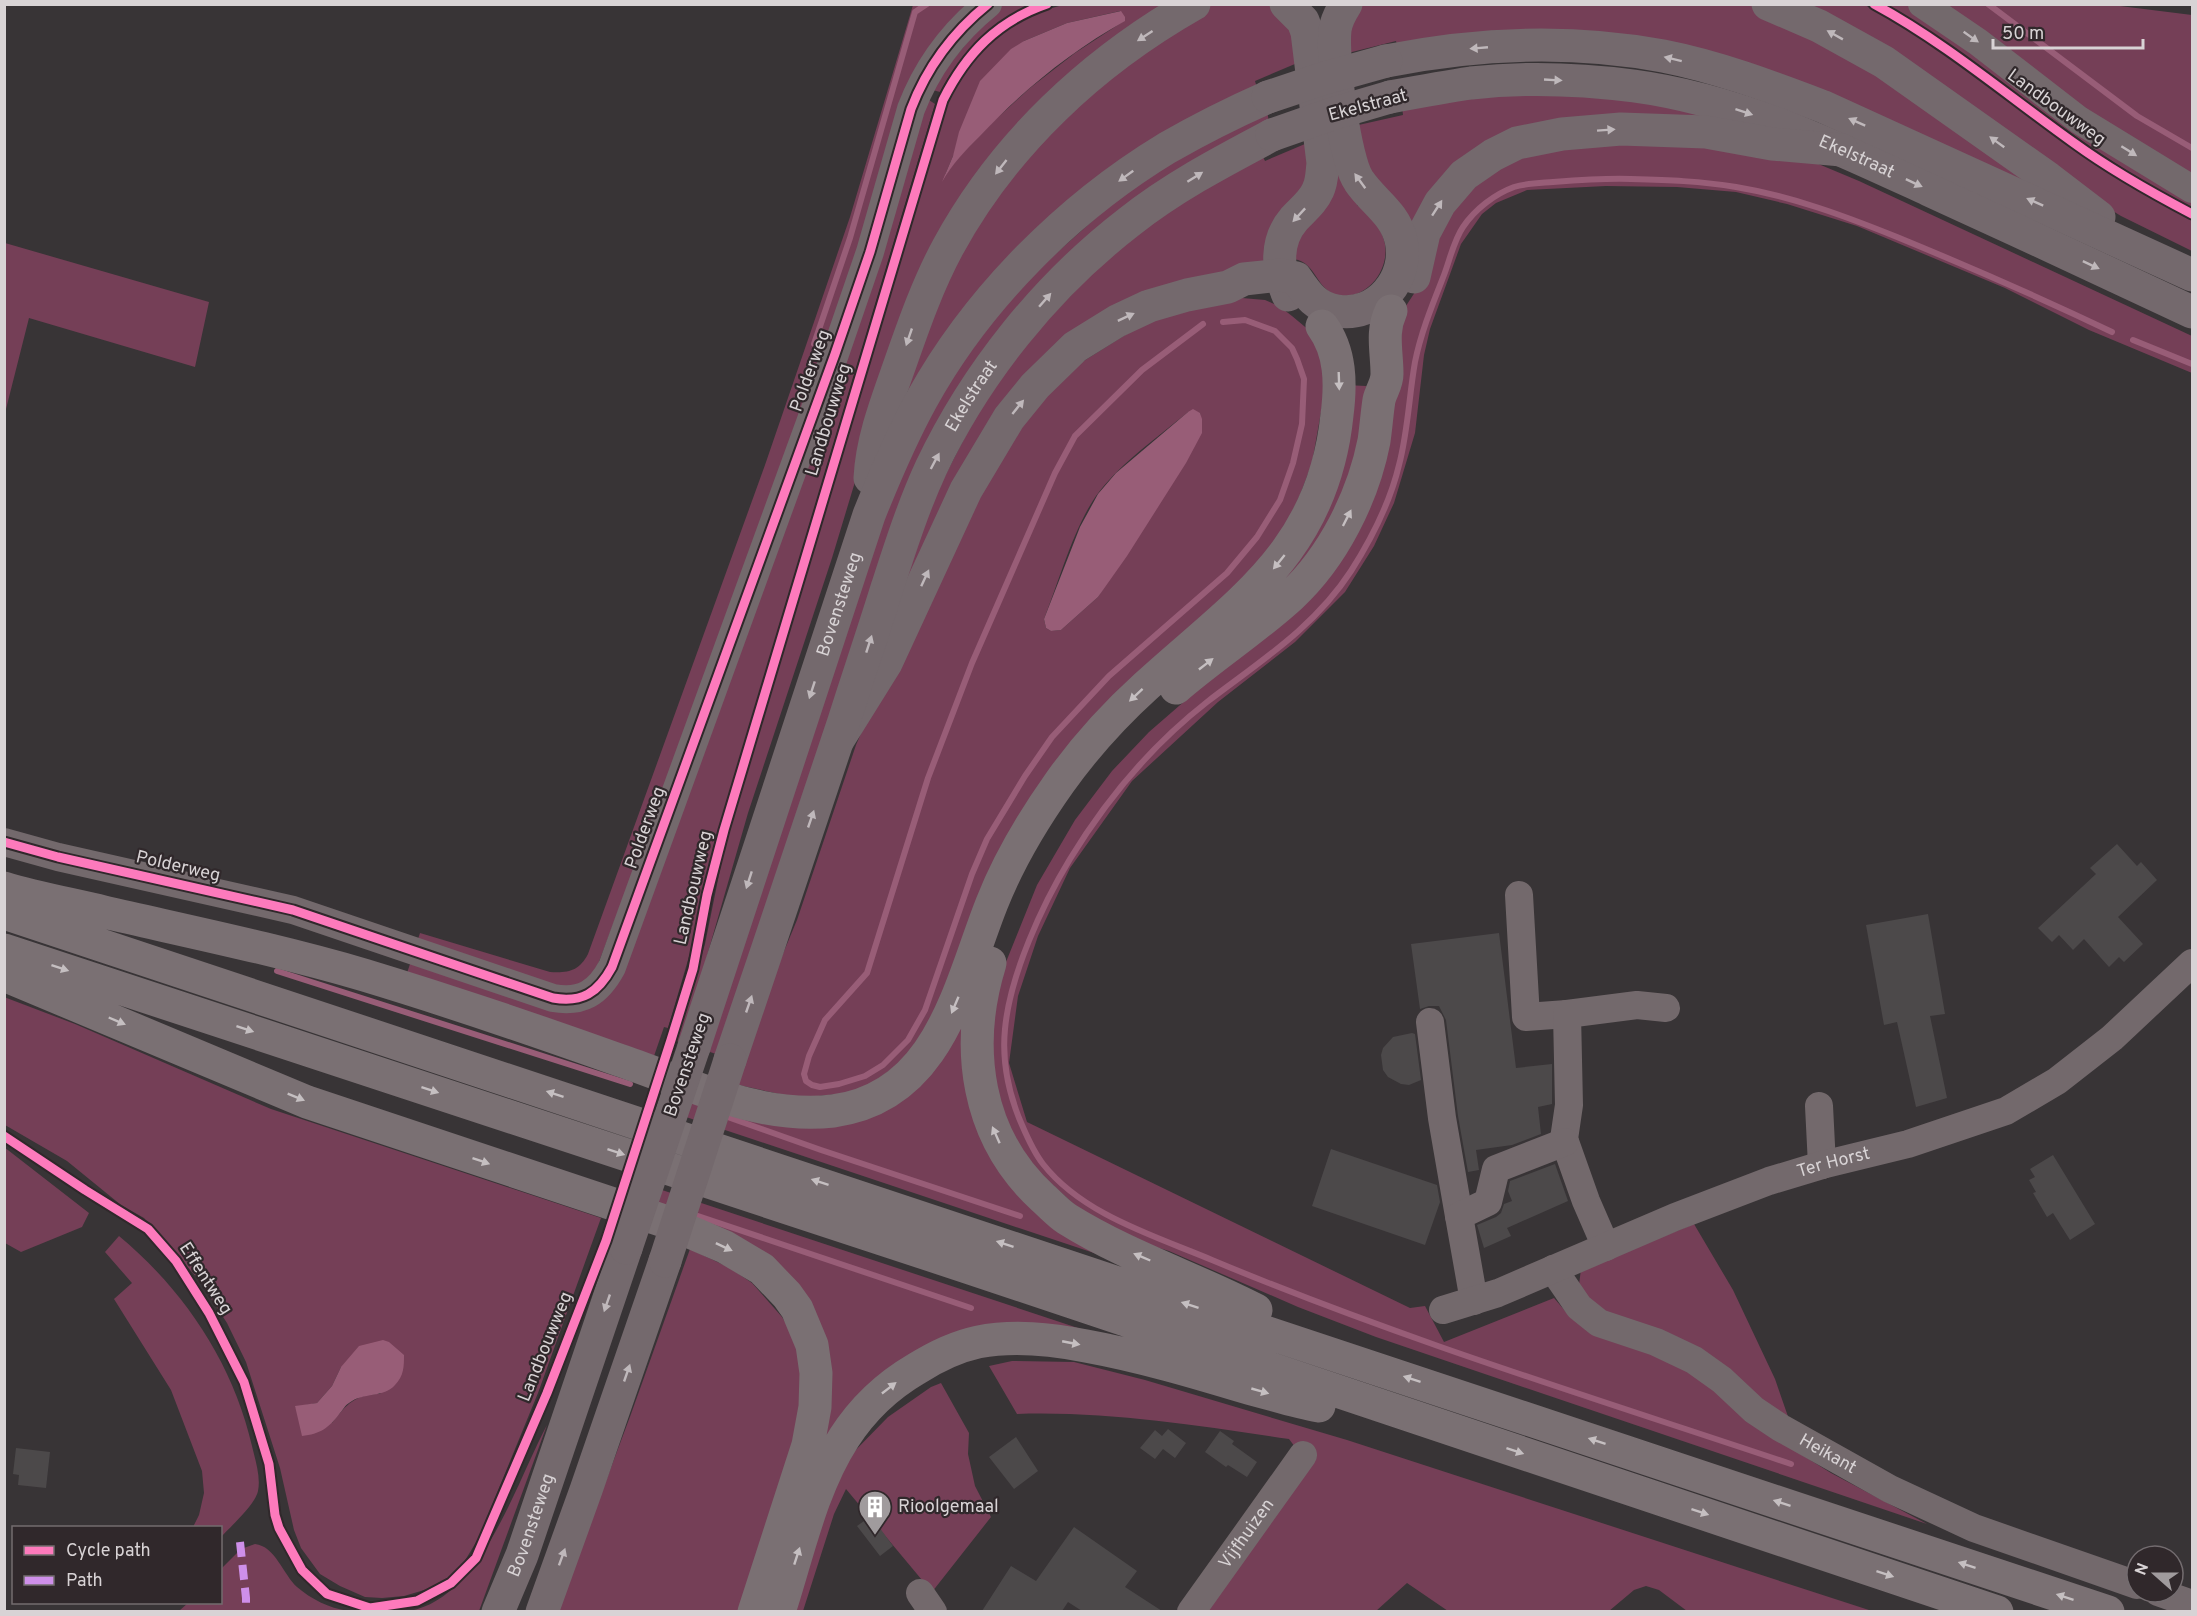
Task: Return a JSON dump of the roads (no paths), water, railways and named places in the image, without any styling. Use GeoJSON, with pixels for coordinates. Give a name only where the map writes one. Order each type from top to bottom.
{"type":"FeatureCollection","features":[{"type":"Feature","properties":{"kind":"highway"},"geometry":{"type":"LineString","coordinates":[[1345,1357],[1214,1288],[1119,1247],[1065,1218],[1028,1185],[1004,1152],[986,1112],[979,1077],[978,1017],[992,957],[1021,885],[1054,827],[1089,777],[1121,740],[1154,708],[1292,595],[1328,552],[1351,510],[1367,469],[1373,443],[1380,397],[1374,384],[1380,312]]}},
{"type":"Feature","properties":{"kind":"highway"},"geometry":{"type":"LineString","coordinates":[[4,888],[255,946],[364,975],[620,1060],[709,1093],[766,1108],[818,1112],[850,1108],[865,1102],[910,1074],[921,1063],[942,1033],[960,994],[993,901],[1005,876],[1033,822],[1074,763],[1124,707],[1253,591],[1280,562],[1303,527],[1326,472],[1337,418],[1339,396],[1337,358],[1330,337],[1322,326]]}},
{"type":"Feature","properties":{"kind":"highway"},"geometry":{"type":"LineString","coordinates":[[4,913],[2108,1611]]}},
{"type":"Feature","properties":{"kind":"highway"},"geometry":{"type":"LineString","coordinates":[[4,950],[1997,1611]]}},
{"type":"Feature","properties":{"kind":"highway"},"geometry":{"type":"LineString","coordinates":[[4,975],[307,1102],[667,1222],[725,1247],[762,1269],[797,1310],[812,1345],[816,1372],[815,1407],[808,1445],[754,1611]]}},
{"type":"Feature","properties":{"kind":"highway"},"geometry":{"type":"LineString","coordinates":[[779,1611],[814,1503],[831,1461],[844,1438],[883,1392],[929,1361],[958,1347],[1007,1338],[1059,1341],[1151,1360],[1305,1404],[1459,1432]]}},
{"type":"Feature","properties":{"kind":"main road"},"geometry":{"type":"LineString","coordinates":[[869,515],[871,456],[899,366],[918,311],[942,258],[978,197],[1020,142],[1070,92],[1119,53],[1194,4]]}},
{"type":"Feature","properties":{"kind":"main road"},"geometry":{"type":"LineString","coordinates":[[1286,4],[1303,21],[1307,32],[1323,163],[1322,182],[1318,192],[1292,221],[1284,234],[1279,253],[1285,286],[1298,309],[1322,326],[1357,328],[1409,289],[1424,233],[1432,216],[1464,175],[1493,155],[1516,143],[1562,134],[1621,129],[1706,132],[1772,144],[1842,150]]}},
{"type":"Feature","properties":{"kind":"main road"},"geometry":{"type":"LineString","coordinates":[[1346,4],[1335,29],[1337,74],[1349,158],[1359,182],[1393,220],[1401,241],[1401,264],[1396,280],[1380,312]]}},
{"type":"Feature","properties":{"kind":"main road"},"geometry":{"type":"LineString","coordinates":[[1768,4],[1819,26],[1884,62],[2048,178],[2145,252]]}},
{"type":"Feature","properties":{"kind":"main road","name":"Ekelstraat"},"geometry":{"type":"LineString","coordinates":[[869,515],[892,457],[923,398],[979,315],[1042,245],[1081,210],[1167,148],[1224,117],[1268,97],[1386,61],[1433,52],[1489,47],[1568,46],[1662,56],[1720,70],[1824,107],[2193,275]]}},
{"type":"Feature","properties":{"kind":"main road","name":"Ekelstraat"},"geometry":{"type":"LineString","coordinates":[[838,740],[915,506],[931,468],[954,426],[972,394],[995,362],[1063,279],[1130,221],[1210,168],[1272,135],[1332,114],[1390,97],[1471,83],[1534,79],[1634,86],[1677,94],[1779,124],[1842,150],[2193,312]]}},
{"type":"Feature","properties":{"kind":"main road"},"geometry":{"type":"LineString","coordinates":[[542,1611],[665,1261],[838,740],[886,663],[966,490],[1009,418],[1035,386],[1075,346],[1117,321],[1159,303],[1187,295],[1228,287],[1244,279],[1285,286],[1296,278],[1312,300],[1331,310],[1356,312],[1369,308],[1380,312]]}},
{"type":"Feature","properties":{"kind":"main road","name":"Bovensteweg"},"geometry":{"type":"LineString","coordinates":[[498,1611],[522,1555],[626,1248],[869,515]]}},
{"type":"Feature","properties":{"kind":"street","name":"Polderweg"},"geometry":{"type":"LineString","coordinates":[[4,842],[58,857],[293,910],[553,998],[576,999],[597,990],[612,967],[832,365],[870,252],[918,90],[936,58],[952,38],[988,4]]}},
{"type":"Feature","properties":{"kind":"street","name":"Landbouwweg"},"geometry":{"type":"LineString","coordinates":[[1922,4],[1978,42],[2079,120],[2193,189]]}},
{"type":"Feature","properties":{"kind":"street"},"geometry":{"type":"LineString","coordinates":[[1519,895],[1526,1017],[1637,1005],[1666,1008]]}},
{"type":"Feature","properties":{"kind":"street","name":"Ter Horst"},"geometry":{"type":"LineString","coordinates":[[1443,1310],[1498,1293],[1749,1189],[1822,1165],[1908,1144],[2006,1111],[2057,1082],[2112,1038],[2193,963]]}},
{"type":"Feature","properties":{"kind":"street"},"geometry":{"type":"LineString","coordinates":[[1567,1014],[1569,1105],[1565,1142],[1586,1201],[1606,1247]]}},
{"type":"Feature","properties":{"kind":"street"},"geometry":{"type":"LineString","coordinates":[[1430,1022],[1442,1118],[1474,1300]]}},
{"type":"Feature","properties":{"kind":"street"},"geometry":{"type":"LineString","coordinates":[[1819,1106],[1822,1165]]}},
{"type":"Feature","properties":{"kind":"street"},"geometry":{"type":"LineString","coordinates":[[1459,1216],[1488,1202],[1496,1169],[1565,1142]]}},
{"type":"Feature","properties":{"kind":"street","name":"Heikant"},"geometry":{"type":"LineString","coordinates":[[1553,1269],[1579,1307],[1599,1323],[1656,1342],[1694,1360],[1722,1380],[1754,1410],[1781,1428],[1890,1489],[1974,1528],[2125,1581]]}},
{"type":"Feature","properties":{"kind":"street","name":"Vijfhuizen"},"geometry":{"type":"LineString","coordinates":[[1191,1611],[1303,1455]]}},
{"type":"Feature","properties":{"kind":"waterway"},"geometry":{"type":"LineString","coordinates":[[814,344],[850,238],[915,12],[927,4]]}},
{"type":"Feature","properties":{"kind":"waterway"},"geometry":{"type":"LineString","coordinates":[[1988,4],[2137,116],[2192,148]]}},
{"type":"Feature","properties":{"kind":"waterway"},"geometry":{"type":"LineString","coordinates":[[1791,1464],[1355,1316],[1144,1233],[1099,1210],[1059,1182],[1043,1164],[1032,1148],[1019,1118],[1009,1085],[1004,1052],[1005,1029],[1013,986],[1038,919],[1070,859],[1131,774],[1167,736],[1303,627],[1336,591],[1359,559],[1380,520],[1391,493],[1402,452],[1418,351],[1455,244],[1460,232],[1473,214],[1500,194],[1514,187],[1529,184],[1612,179],[1697,182],[1757,191],[1818,207],[1877,229],[2005,283],[2112,332]]}},
{"type":"Feature","properties":{"kind":"waterway"},"geometry":{"type":"LineString","coordinates":[[1203,324],[1142,370],[1075,436],[1055,473],[972,663],[928,778],[867,973],[825,1020],[809,1056],[804,1074],[806,1081],[812,1085],[820,1087],[839,1084],[865,1076],[883,1065],[908,1040],[925,1010],[972,874],[987,839],[1025,776],[1052,737],[1109,676],[1227,573],[1257,537],[1280,500],[1293,463],[1302,424],[1304,379],[1292,348],[1275,331],[1245,320],[1223,322]]}},
{"type":"Feature","properties":{"kind":"waterway"},"geometry":{"type":"LineString","coordinates":[[2133,340],[2192,364]]}},
{"type":"Feature","properties":{"kind":"waterway"},"geometry":{"type":"LineString","coordinates":[[277,971],[630,1084]]}},
{"type":"Feature","properties":{"kind":"waterway"},"geometry":{"type":"LineString","coordinates":[[722,1115],[1020,1216]]}},
{"type":"Feature","properties":{"kind":"waterway"},"geometry":{"type":"LineString","coordinates":[[692,1214],[971,1308]]}},
{"type":"Feature","properties":{"kind":"place","name":"Rioolgemaal"},"geometry":{"type":"Point","coordinates":[875,1536]}}]}
